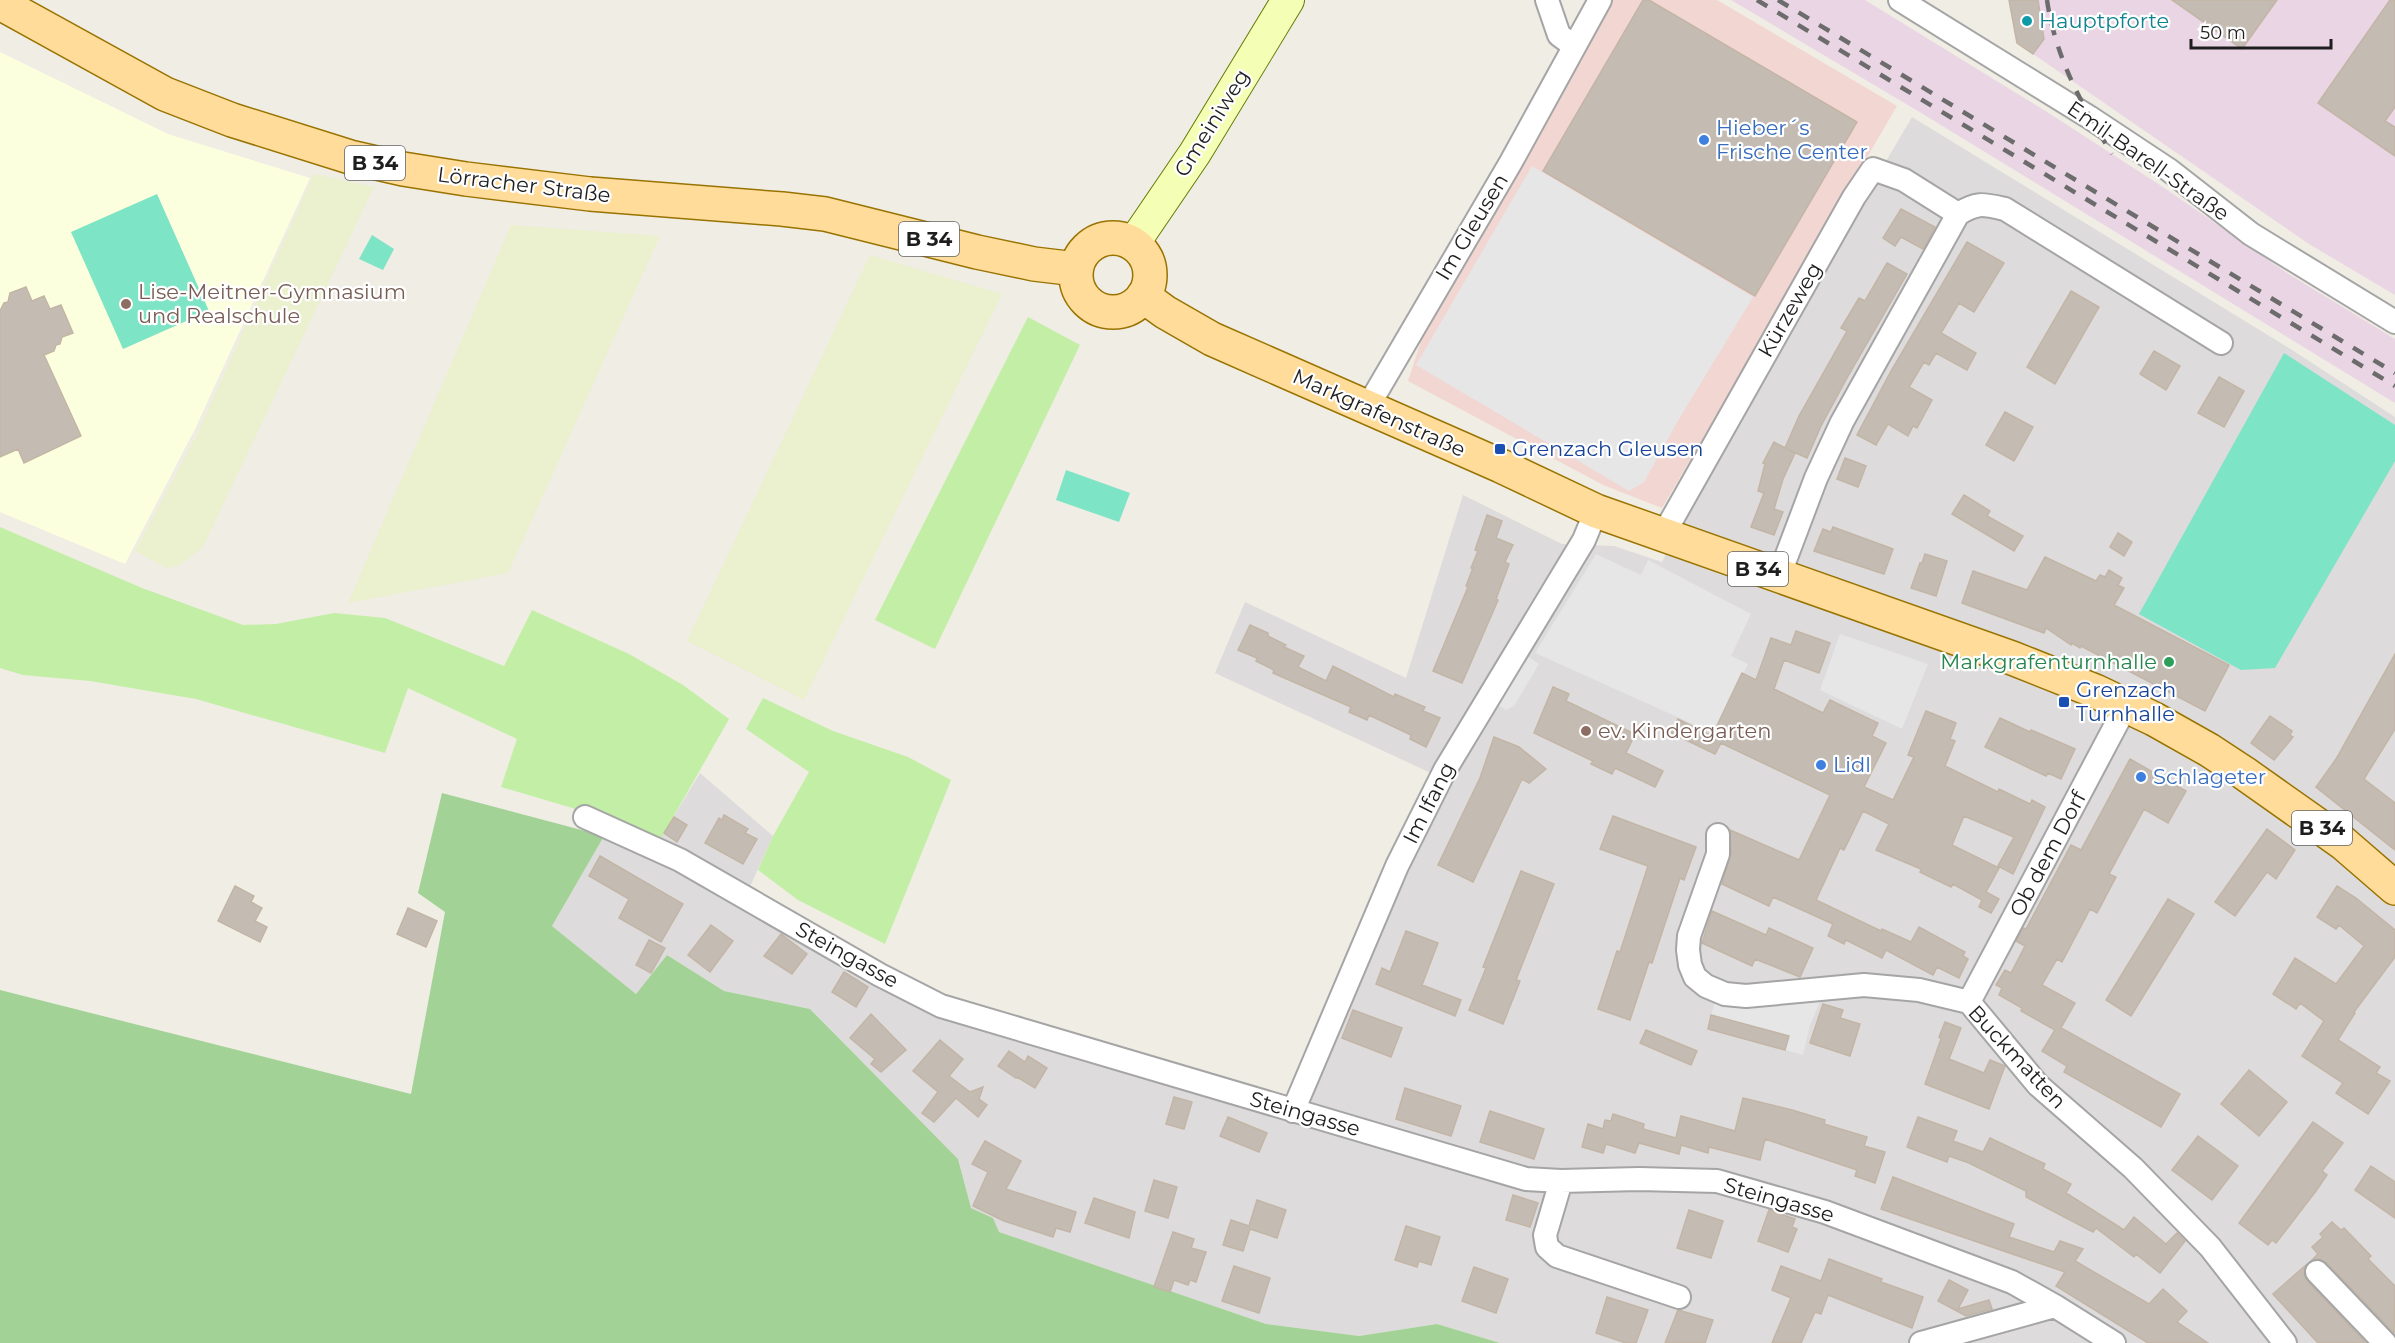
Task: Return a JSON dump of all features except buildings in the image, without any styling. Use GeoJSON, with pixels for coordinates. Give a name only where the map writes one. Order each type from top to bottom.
{"type":"FeatureCollection","features":[{"type":"Feature","properties":{"kind":"main road","name":"Lörracher Straße"},"geometry":{"type":"LineString","coordinates":[[0,3],[165,94],[232,120],[350,157],[403,169],[567,192],[825,214],[1000,257],[1076,269]]}},
{"type":"Feature","properties":{"kind":"main road"},"geometry":{"type":"LineString","coordinates":[[1115,238],[1133,244],[1148,262],[1150,273],[1143,296],[1126,309],[1105,311],[1094,307],[1080,291],[1076,269],[1083,252],[1097,241],[1115,238]]}},
{"type":"Feature","properties":{"kind":"main road","name":"Markgrafenstraße"},"geometry":{"type":"LineString","coordinates":[[1143,296],[1165,312],[1212,339],[1501,466],[1596,511],[2012,658],[2126,706],[2200,745],[2244,773],[2343,843],[2395,888]]}},
{"type":"Feature","properties":{"kind":"street","name":"Gmeiniweg"},"geometry":{"type":"LineString","coordinates":[[1133,244],[1195,153],[1288,0]]}},
{"type":"Feature","properties":{"kind":"street"},"geometry":{"type":"LineString","coordinates":[[1547,0],[1558,35],[1574,46]]}},
{"type":"Feature","properties":{"kind":"street","name":"Im Gleusen"},"geometry":{"type":"LineString","coordinates":[[1367,408],[1511,162],[1600,0]]}},
{"type":"Feature","properties":{"kind":"street","name":"Emil-Barell-Straße"},"geometry":{"type":"LineString","coordinates":[[1900,0],[2098,123],[2169,170],[2251,234],[2395,322]]}},
{"type":"Feature","properties":{"kind":"street","name":"Kürzeweg"},"geometry":{"type":"LineString","coordinates":[[1665,537],[1671,521],[1791,308],[1854,197],[1873,169],[1904,180],[1958,214]]}},
{"type":"Feature","properties":{"kind":"street"},"geometry":{"type":"LineString","coordinates":[[1779,576],[1816,478],[1842,422],[1958,214],[1973,205],[2005,209],[2221,343]]}},
{"type":"Feature","properties":{"kind":"street","name":"Im Ifang"},"geometry":{"type":"LineString","coordinates":[[1293,1111],[1388,884],[1440,780],[1584,540],[1596,511]]}},
{"type":"Feature","properties":{"kind":"street","name":"Ob dem Dorf"},"geometry":{"type":"LineString","coordinates":[[1969,1002],[2126,706]]}},
{"type":"Feature","properties":{"kind":"street","name":"Steingasse"},"geometry":{"type":"LineString","coordinates":[[585,817],[680,860],[880,975],[941,1006],[1526,1179],[1718,1181],[1825,1212],[2012,1282],[2055,1305],[2114,1343]]}},
{"type":"Feature","properties":{"kind":"street","name":"Buckmatten"},"geometry":{"type":"LineString","coordinates":[[1718,835],[1718,854],[1689,936],[1690,965],[1695,976],[1706,986],[1725,994],[1746,996],[1864,985],[1882,986],[1938,993],[1969,1002],[2038,1084],[2133,1168],[2210,1247],[2285,1343]]}},
{"type":"Feature","properties":{"kind":"street"},"geometry":{"type":"LineString","coordinates":[[1561,1181],[1545,1235],[1547,1247],[1557,1256],[1679,1297]]}},
{"type":"Feature","properties":{"kind":"street"},"geometry":{"type":"LineString","coordinates":[[2317,1272],[2385,1343]]}},
{"type":"Feature","properties":{"kind":"street"},"geometry":{"type":"LineString","coordinates":[[1921,1343],[2055,1305]]}},
{"type":"Feature","properties":{"kind":"shaded area"},"geometry":{"type":"Polygon","coordinates":[[[1612,0],[1717,0],[1897,106],[1662,508],[1603,485],[1408,381],[1422,338],[1612,0]]]}},
{"type":"Feature","properties":{"kind":"shaded area"},"geometry":{"type":"Polygon","coordinates":[[[1731,0],[1865,0],[2047,112],[2163,187],[2287,273],[2395,339],[2395,403],[1918,111],[1731,0]]]}},
{"type":"Feature","properties":{"kind":"shaded area"},"geometry":{"type":"Polygon","coordinates":[[[2011,0],[2395,0],[2395,295],[2309,244],[2017,43],[2009,3],[2011,0]]]}},
{"type":"Feature","properties":{"kind":"shaded area","name":"Lise-Meitner-Gymnasium und Realschule"},"geometry":{"type":"Polygon","coordinates":[[[0,52],[168,134],[310,178],[195,429],[125,564],[0,512],[0,52]]]}},
{"type":"Feature","properties":{"kind":"shaded area"},"geometry":{"type":"Polygon","coordinates":[[[1912,117],[2289,348],[2395,417],[2395,1343],[1500,1343],[1437,1324],[1359,1336],[1266,1324],[999,1232],[993,1218],[971,1208],[958,1159],[810,1009],[724,991],[667,955],[636,994],[552,926],[613,820],[659,841],[700,773],[773,836],[748,891],[943,1001],[1287,1101],[1431,773],[1215,673],[1245,602],[1406,678],[1463,495],[1562,544],[1614,546],[1662,562],[1729,428],[1912,117]]]}},
{"type":"Feature","properties":{"kind":"shaded area"},"geometry":{"type":"Polygon","coordinates":[[[1532,166],[1753,297],[1676,424],[1644,482],[1629,491],[1416,365],[1532,166]]]}},
{"type":"Feature","properties":{"kind":"shaded area"},"geometry":{"type":"Polygon","coordinates":[[[314,174],[374,187],[203,547],[179,566],[166,568],[135,551],[196,436],[314,174]]]}},
{"type":"Feature","properties":{"kind":"shaded area"},"geometry":{"type":"Polygon","coordinates":[[[511,225],[660,236],[508,573],[348,603],[511,225]]]}},
{"type":"Feature","properties":{"kind":"shaded area"},"geometry":{"type":"Polygon","coordinates":[[[870,255],[1002,294],[804,700],[687,641],[870,255]]]}},
{"type":"Feature","properties":{"kind":"shaded area"},"geometry":{"type":"Polygon","coordinates":[[[1596,554],[1641,575],[1648,560],[1751,614],[1731,656],[1748,664],[1713,733],[1535,653],[1596,554]]]}},
{"type":"Feature","properties":{"kind":"shaded area"},"geometry":{"type":"Polygon","coordinates":[[[1840,634],[1928,664],[1902,729],[1820,690],[1840,634]]]}},
{"type":"Feature","properties":{"kind":"shaded area"},"geometry":{"type":"Polygon","coordinates":[[[1517,649],[1539,664],[1514,706],[1506,710],[1487,698],[1517,649]]]}},
{"type":"Feature","properties":{"kind":"shaded area"},"geometry":{"type":"Polygon","coordinates":[[[1822,997],[1810,1025],[1803,1055],[1785,1050],[1789,1036],[1711,1015],[1716,998],[1822,997]]]}},
{"type":"Feature","properties":{"kind":"green space"},"geometry":{"type":"Polygon","coordinates":[[[157,194],[209,311],[123,349],[71,232],[157,194]]]}},
{"type":"Feature","properties":{"kind":"green space"},"geometry":{"type":"Polygon","coordinates":[[[372,235],[394,249],[383,270],[359,259],[372,235]]]}},
{"type":"Feature","properties":{"kind":"green space"},"geometry":{"type":"Polygon","coordinates":[[[1028,317],[1080,345],[935,649],[875,620],[1028,317]]]}},
{"type":"Feature","properties":{"kind":"green space"},"geometry":{"type":"Polygon","coordinates":[[[2284,353],[2395,425],[2395,461],[2275,668],[2241,670],[2139,614],[2284,353]]]}},
{"type":"Feature","properties":{"kind":"green space"},"geometry":{"type":"Polygon","coordinates":[[[1066,470],[1130,493],[1119,522],[1056,500],[1066,470]]]}},
{"type":"Feature","properties":{"kind":"green space"},"geometry":{"type":"Polygon","coordinates":[[[0,527],[142,588],[243,625],[276,624],[334,613],[385,618],[504,666],[532,610],[629,654],[683,685],[729,719],[659,842],[613,820],[501,787],[517,739],[408,688],[385,753],[196,699],[90,681],[23,675],[0,668],[0,527]]]}},
{"type":"Feature","properties":{"kind":"green space"},"geometry":{"type":"Polygon","coordinates":[[[763,698],[833,731],[908,757],[951,780],[885,944],[798,900],[758,870],[773,836],[809,772],[746,729],[763,698]]]}},
{"type":"Feature","properties":{"kind":"green space"},"geometry":{"type":"Polygon","coordinates":[[[442,793],[604,836],[552,926],[636,994],[667,955],[724,991],[810,1009],[958,1159],[971,1208],[993,1218],[999,1232],[1266,1324],[1359,1336],[1437,1324],[1500,1343],[0,1343],[0,990],[411,1094],[445,912],[418,893],[442,793]]]}},
{"type":"Feature","properties":{"kind":"railway"},"geometry":{"type":"LineString","coordinates":[[1757,0],[2395,386]]}},
{"type":"Feature","properties":{"kind":"railway"},"geometry":{"type":"LineString","coordinates":[[1778,0],[2395,373]]}},
{"type":"Feature","properties":{"kind":"railway"},"geometry":{"type":"LineString","coordinates":[[2047,0],[2056,41],[2071,80],[2112,154]]}},
{"type":"Feature","properties":{"kind":"place","name":"Hauptpforte"},"geometry":{"type":"Point","coordinates":[2027,21]}},
{"type":"Feature","properties":{"kind":"place","name":"Hieber´s Frische Center"},"geometry":{"type":"Point","coordinates":[1704,140]}},
{"type":"Feature","properties":{"kind":"place","name":"Lise-Meitner-Gymnasium und Realschule"},"geometry":{"type":"Point","coordinates":[126,304]}},
{"type":"Feature","properties":{"kind":"place","name":"Grenzach Gleusen"},"geometry":{"type":"Point","coordinates":[1500,449]}},
{"type":"Feature","properties":{"kind":"place","name":"Markgrafenturnhalle"},"geometry":{"type":"Point","coordinates":[2169,662]}},
{"type":"Feature","properties":{"kind":"place","name":"Grenzach Turnhalle"},"geometry":{"type":"Point","coordinates":[2064,702]}},
{"type":"Feature","properties":{"kind":"place","name":"ev. Kindergarten"},"geometry":{"type":"Point","coordinates":[1586,731]}},
{"type":"Feature","properties":{"kind":"place","name":"Lidl"},"geometry":{"type":"Point","coordinates":[1821,765]}},
{"type":"Feature","properties":{"kind":"place","name":"Schlageter"},"geometry":{"type":"Point","coordinates":[2141,777]}}]}
